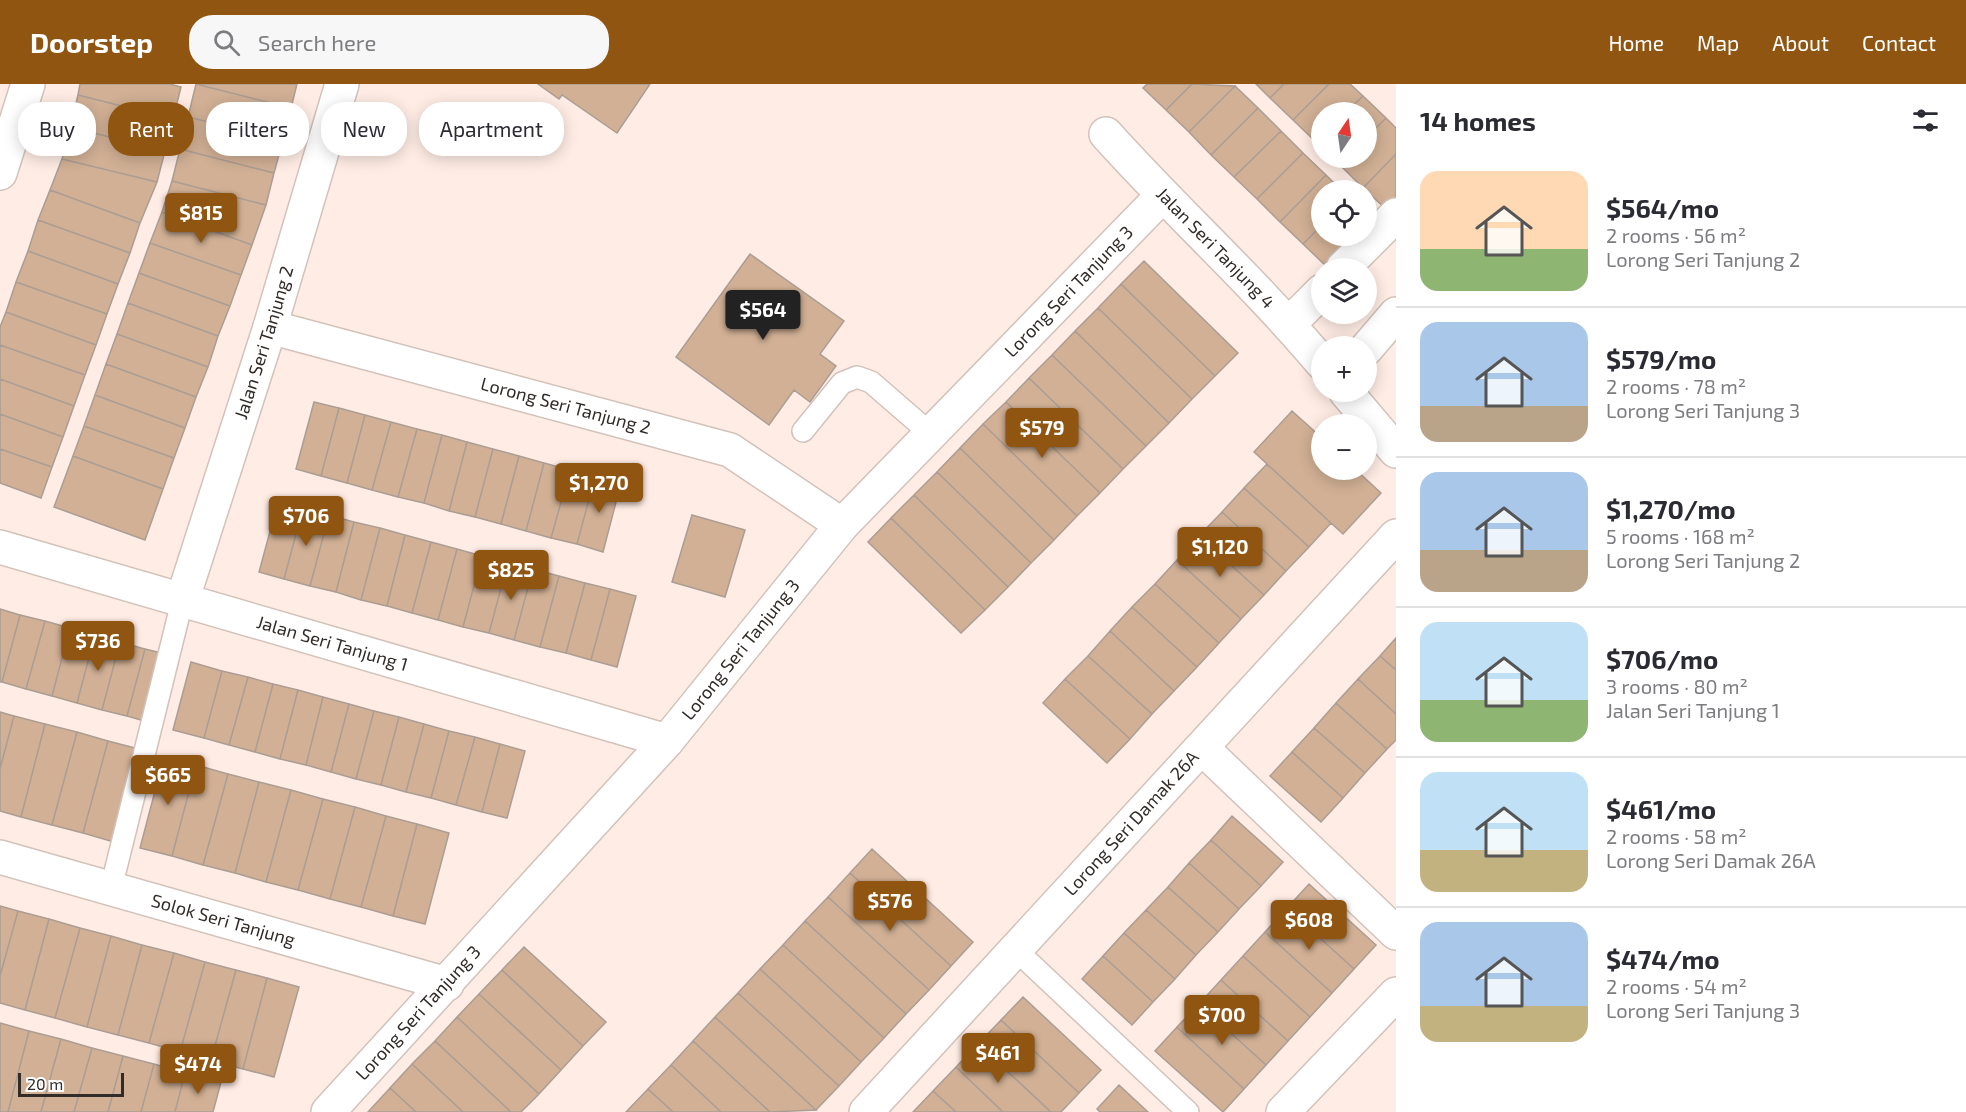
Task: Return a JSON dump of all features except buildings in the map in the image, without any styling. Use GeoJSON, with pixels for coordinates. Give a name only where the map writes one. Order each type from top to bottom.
{"type":"FeatureCollection","features":[{"type":"Feature","properties":{"kind":"street"},"geometry":{"type":"LineString","coordinates":[[0,173],[28,84]]}},
{"type":"Feature","properties":{"kind":"street","name":"Jalan Seri Tanjung 2"},"geometry":{"type":"LineString","coordinates":[[183,598],[270,327],[342,84]]}},
{"type":"Feature","properties":{"kind":"street","name":"Jalan Seri Tanjung 4"},"geometry":{"type":"LineString","coordinates":[[1106,134],[1162,196],[1289,324],[1311,350]]}},
{"type":"Feature","properties":{"kind":"street","name":"Lorong Seri Tanjung 3"},"geometry":{"type":"LineString","coordinates":[[328,1112],[667,741],[842,525],[1162,196]]}},
{"type":"Feature","properties":{"kind":"street"},"geometry":{"type":"LineString","coordinates":[[1353,258],[1396,215]]}},
{"type":"Feature","properties":{"kind":"street"},"geometry":{"type":"LineString","coordinates":[[1289,324],[1311,302]]}},
{"type":"Feature","properties":{"kind":"street"},"geometry":{"type":"LineString","coordinates":[[1377,336],[1396,314]]}},
{"type":"Feature","properties":{"kind":"street","name":"Lorong Seri Tanjung 2"},"geometry":{"type":"LineString","coordinates":[[270,327],[730,450],[842,525]]}},
{"type":"Feature","properties":{"kind":"street"},"geometry":{"type":"LineString","coordinates":[[1354,402],[1396,451]]}},
{"type":"Feature","properties":{"kind":"street","name":"Lorong Seri Damak 26A"},"geometry":{"type":"LineString","coordinates":[[866,1112],[1017,951],[1396,536]]}},
{"type":"Feature","properties":{"kind":"street","name":"Jalan Seri Tanjung 1"},"geometry":{"type":"LineString","coordinates":[[0,547],[183,598],[667,741]]}},
{"type":"Feature","properties":{"kind":"street"},"geometry":{"type":"LineString","coordinates":[[1202,748],[1396,933]]}},
{"type":"Feature","properties":{"kind":"street","name":"Solok Seri Tanjung"},"geometry":{"type":"LineString","coordinates":[[0,856],[447,984]]}},
{"type":"Feature","properties":{"kind":"street"},"geometry":{"type":"LineString","coordinates":[[1283,1112],[1396,994]]}},
{"type":"Feature","properties":{"kind":"lane"},"geometry":{"type":"LineString","coordinates":[[803,431],[842,384],[857,377],[871,382],[931,434]]}},
{"type":"Feature","properties":{"kind":"lane"},"geometry":{"type":"LineString","coordinates":[[111,888],[183,598]]}},
{"type":"Feature","properties":{"kind":"lane"},"geometry":{"type":"LineString","coordinates":[[1017,951],[1188,1112]]}}]}
